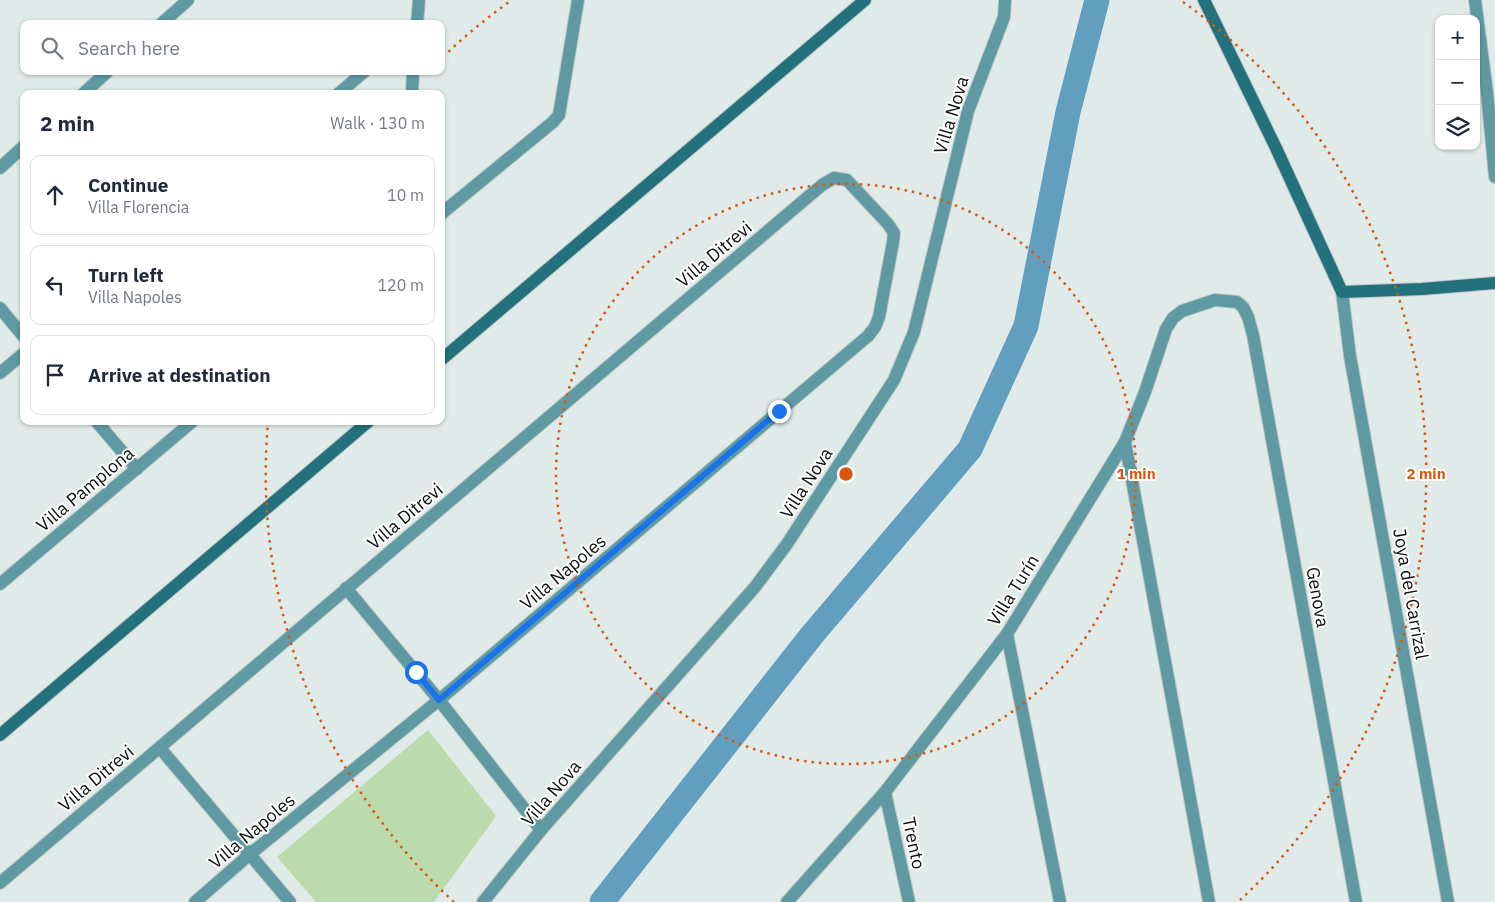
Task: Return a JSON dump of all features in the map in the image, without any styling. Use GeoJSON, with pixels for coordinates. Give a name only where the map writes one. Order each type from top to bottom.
{"type":"FeatureCollection","features":[{"type":"Feature","properties":{"kind":"street"},"geometry":{"type":"LineString","coordinates":[[166,20],[188,0]]}},
{"type":"Feature","properties":{"kind":"street"},"geometry":{"type":"LineString","coordinates":[[417,20],[419,0]]}},
{"type":"Feature","properties":{"kind":"street"},"geometry":{"type":"LineString","coordinates":[[445,211],[553,122],[559,115],[578,0]]}},
{"type":"Feature","properties":{"kind":"street"},"geometry":{"type":"LineString","coordinates":[[445,357],[865,0]]}},
{"type":"Feature","properties":{"kind":"street","name":"Villa Nova"},"geometry":{"type":"LineString","coordinates":[[483,902],[541,830],[755,587],[787,544],[894,380],[914,332],[968,110],[1004,17],[1005,0]]}},
{"type":"Feature","properties":{"kind":"street"},"geometry":{"type":"LineString","coordinates":[[1204,0],[1276,148],[1342,292],[1422,289],[1495,283]]}},
{"type":"Feature","properties":{"kind":"street"},"geometry":{"type":"LineString","coordinates":[[1475,0],[1487,92],[1495,177]]}},
{"type":"Feature","properties":{"kind":"street"},"geometry":{"type":"LineString","coordinates":[[87,90],[104,75]]}},
{"type":"Feature","properties":{"kind":"street"},"geometry":{"type":"LineString","coordinates":[[343,90],[360,75]]}},
{"type":"Feature","properties":{"kind":"street"},"geometry":{"type":"LineString","coordinates":[[412,90],[413,75]]}},
{"type":"Feature","properties":{"kind":"street"},"geometry":{"type":"LineString","coordinates":[[0,168],[20,150]]}},
{"type":"Feature","properties":{"kind":"street","name":"Villa Ditrevi"},"geometry":{"type":"LineString","coordinates":[[0,883],[814,192],[834,178],[847,180],[894,233]]}},
{"type":"Feature","properties":{"kind":"street","name":"Villa Napoles"},"geometry":{"type":"LineString","coordinates":[[195,902],[249,855],[439,700],[868,336],[875,327],[879,316],[894,233]]}},
{"type":"Feature","properties":{"kind":"street","name":"Joya del Carrizal"},"geometry":{"type":"LineString","coordinates":[[1342,292],[1350,356],[1448,902]]}},
{"type":"Feature","properties":{"kind":"street","name":"Villa Turín"},"geometry":{"type":"LineString","coordinates":[[788,902],[885,792],[1007,634],[1125,442],[1145,392],[1166,329],[1173,318],[1182,311],[1215,300],[1236,302]]}},
{"type":"Feature","properties":{"kind":"street","name":"Genova"},"geometry":{"type":"LineString","coordinates":[[1236,302],[1243,307],[1253,335],[1356,902]]}},
{"type":"Feature","properties":{"kind":"street"},"geometry":{"type":"LineString","coordinates":[[0,308],[20,332]]}},
{"type":"Feature","properties":{"kind":"street"},"geometry":{"type":"LineString","coordinates":[[0,373],[20,356]]}},
{"type":"Feature","properties":{"kind":"street"},"geometry":{"type":"LineString","coordinates":[[99,425],[136,469]]}},
{"type":"Feature","properties":{"kind":"street","name":"Villa Pamplona"},"geometry":{"type":"LineString","coordinates":[[0,584],[188,425]]}},
{"type":"Feature","properties":{"kind":"street"},"geometry":{"type":"LineString","coordinates":[[0,735],[364,425]]}},
{"type":"Feature","properties":{"kind":"street"},"geometry":{"type":"LineString","coordinates":[[1125,442],[1209,902]]}},
{"type":"Feature","properties":{"kind":"street"},"geometry":{"type":"LineString","coordinates":[[346,588],[439,700],[541,830]]}},
{"type":"Feature","properties":{"kind":"street"},"geometry":{"type":"LineString","coordinates":[[1007,634],[1060,902]]}},
{"type":"Feature","properties":{"kind":"street"},"geometry":{"type":"LineString","coordinates":[[160,748],[290,902]]}},
{"type":"Feature","properties":{"kind":"street","name":"Trento"},"geometry":{"type":"LineString","coordinates":[[885,792],[909,902]]}},
{"type":"Feature","properties":{"kind":"green space"},"geometry":{"type":"Polygon","coordinates":[[[428,730],[496,816],[434,902],[316,902],[277,857],[428,730]]]}},
{"type":"Feature","properties":{"kind":"waterway"},"geometry":{"type":"LineString","coordinates":[[602,902],[812,635],[970,449],[1026,326],[1068,112],[1097,0]]}},
{"type":"Feature","properties":{"kind":"route"},"geometry":{"type":"LineString","coordinates":[[416,672],[439,700],[779,411]]}}]}
